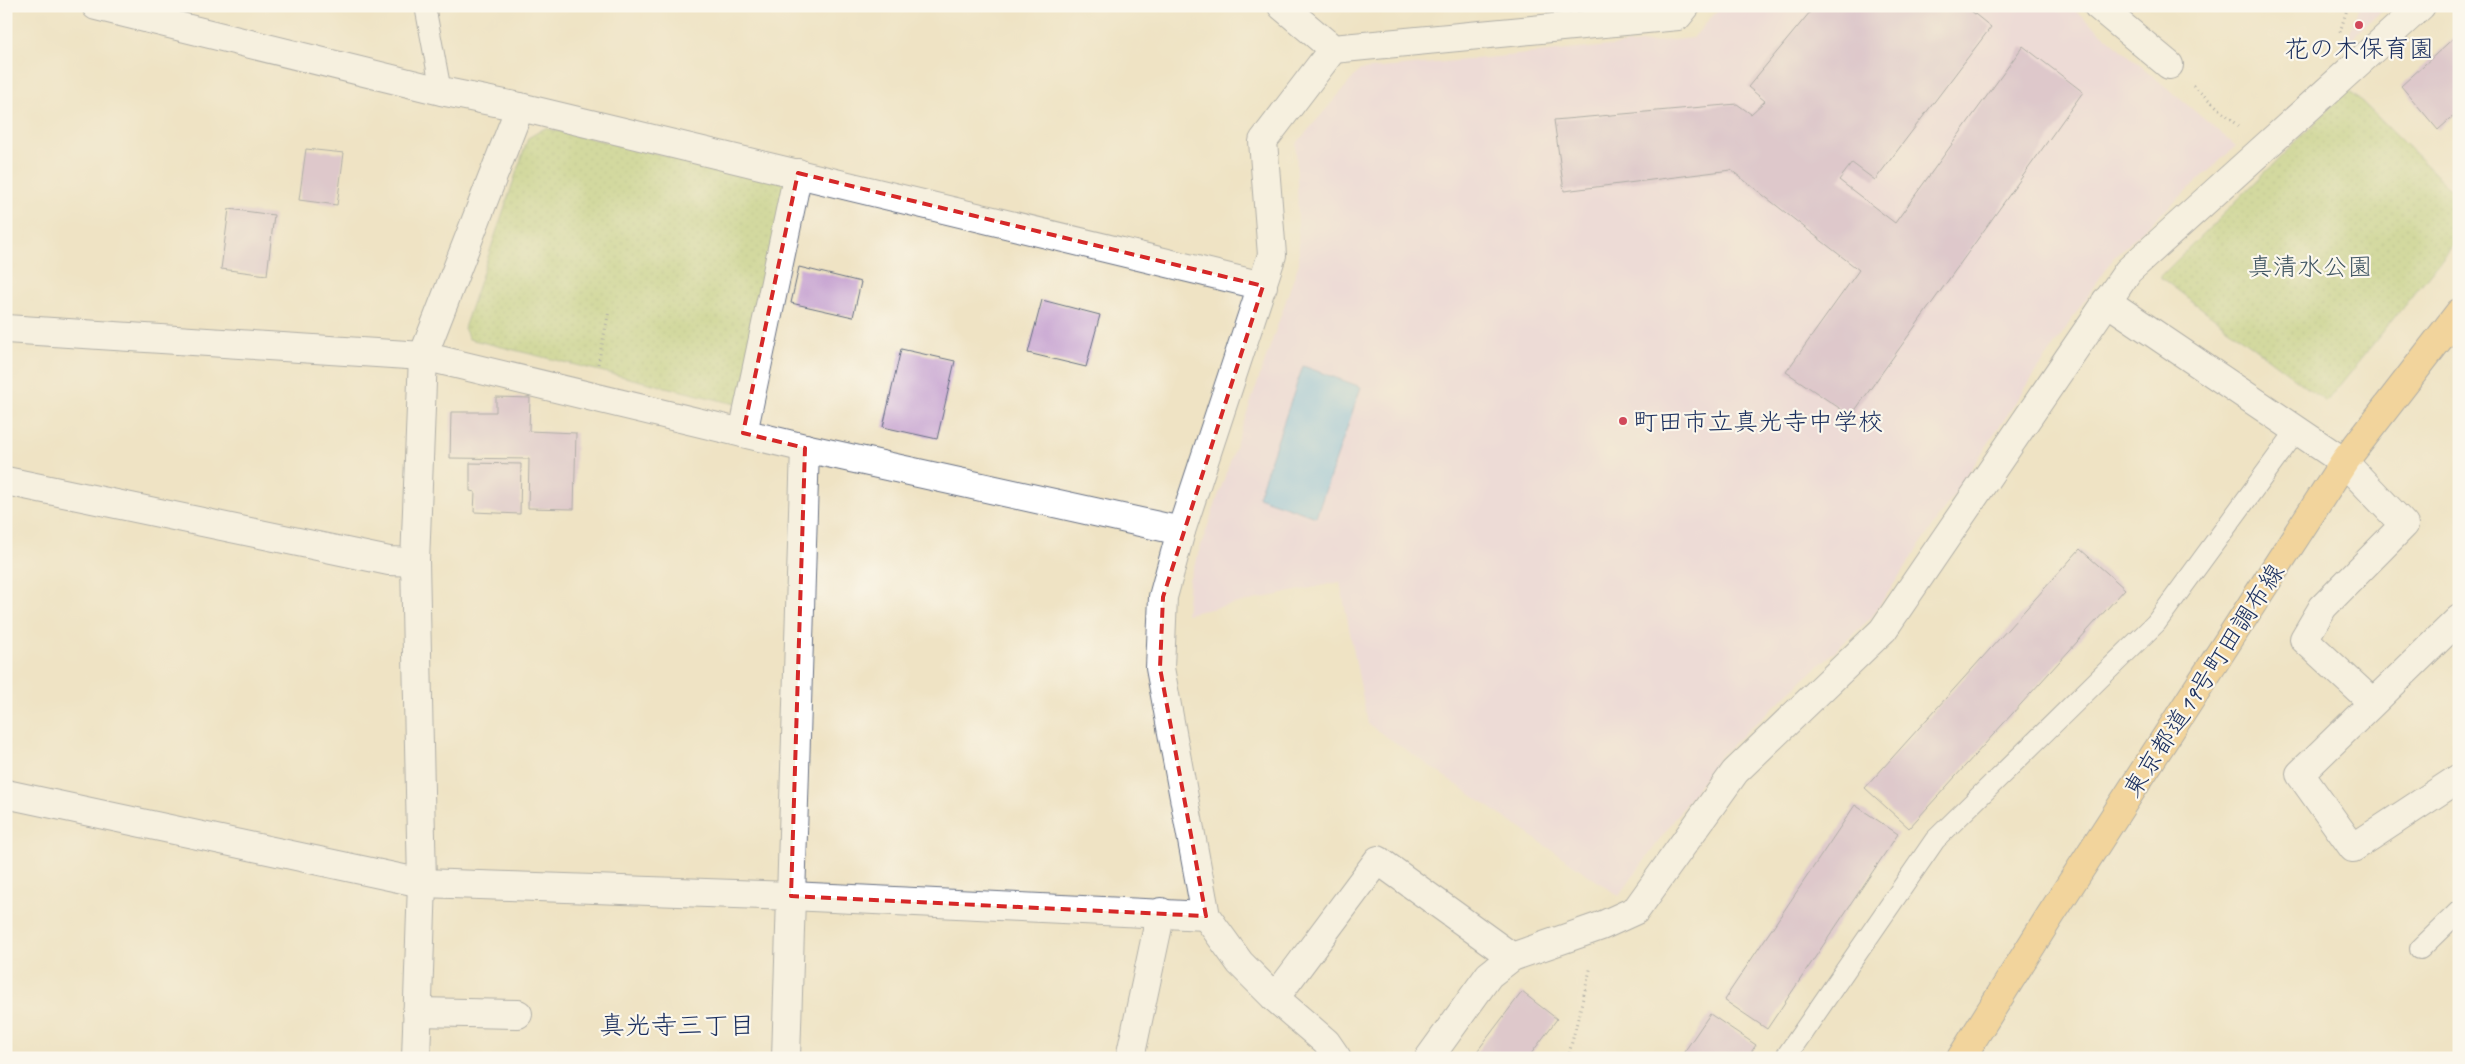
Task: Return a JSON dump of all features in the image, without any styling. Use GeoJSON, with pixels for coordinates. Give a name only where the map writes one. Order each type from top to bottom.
{"type":"FeatureCollection","features":[{"type":"Feature","properties":{"kind":"main road","name":"東京都道19号町田調布線"},"geometry":{"type":"LineString","coordinates":[[1961,1058],[2050,916],[2344,462],[2459,313]]}},
{"type":"Feature","properties":{"kind":"street"},"geometry":{"type":"LineString","coordinates":[[96,6],[441,91],[520,107],[1263,286]]}},
{"type":"Feature","properties":{"kind":"street"},"geometry":{"type":"LineString","coordinates":[[1282,6],[1333,49],[1678,16],[1686,6]]}},
{"type":"Feature","properties":{"kind":"street"},"geometry":{"type":"LineString","coordinates":[[2098,6],[2169,65]]}},
{"type":"Feature","properties":{"kind":"street"},"geometry":{"type":"LineString","coordinates":[[1429,1058],[1489,975],[1512,957],[1601,926],[1636,910],[1735,772],[1883,630],[2128,271],[2421,6]]}},
{"type":"Feature","properties":{"kind":"street"},"geometry":{"type":"LineString","coordinates":[[1333,49],[1263,140],[1272,255],[1181,532],[1163,597],[1160,668],[1206,916],[1240,963],[1274,998],[1326,1042],[1337,1058]]}},
{"type":"Feature","properties":{"kind":"street"},"geometry":{"type":"LineString","coordinates":[[416,1058],[422,883],[414,562],[424,356],[520,107]]}},
{"type":"Feature","properties":{"kind":"street"},"geometry":{"type":"LineString","coordinates":[[743,434],[798,173]]}},
{"type":"Feature","properties":{"kind":"street"},"geometry":{"type":"LineString","coordinates":[[2106,302],[2344,462],[2404,525],[2324,607],[2304,638],[2372,702]]}},
{"type":"Feature","properties":{"kind":"street"},"geometry":{"type":"LineString","coordinates":[[6,330],[424,356],[743,434],[1181,532]]}},
{"type":"Feature","properties":{"kind":"street"},"geometry":{"type":"LineString","coordinates":[[786,1058],[805,448]]}},
{"type":"Feature","properties":{"kind":"street"},"geometry":{"type":"LineString","coordinates":[[6,481],[389,561],[414,562]]}},
{"type":"Feature","properties":{"kind":"street"},"geometry":{"type":"LineString","coordinates":[[2459,619],[2300,774],[2353,848],[2459,778]]}},
{"type":"Feature","properties":{"kind":"street"},"geometry":{"type":"LineString","coordinates":[[6,794],[422,883],[791,896],[1161,912],[1206,916]]}},
{"type":"Feature","properties":{"kind":"street"},"geometry":{"type":"LineString","coordinates":[[1274,998],[1378,860],[1512,957]]}},
{"type":"Feature","properties":{"kind":"street"},"geometry":{"type":"LineString","coordinates":[[1130,1058],[1161,912]]}},
{"type":"Feature","properties":{"kind":"street"},"geometry":{"type":"LineString","coordinates":[[418,1012],[518,1014]]}},
{"type":"Feature","properties":{"kind":"lane"},"geometry":{"type":"LineString","coordinates":[[425,6],[441,91]]}},
{"type":"Feature","properties":{"kind":"lane"},"geometry":{"type":"LineString","coordinates":[[1785,1058],[1935,840],[2156,623],[2297,430]]}},
{"type":"Feature","properties":{"kind":"lane"},"geometry":{"type":"LineString","coordinates":[[2420,949],[2459,911]]}},
{"type":"Feature","properties":{"kind":"path"},"geometry":{"type":"LineString","coordinates":[[592,397],[609,311]]}},
{"type":"Feature","properties":{"kind":"path"},"geometry":{"type":"LineString","coordinates":[[1568,1058],[1601,926]]}},
{"type":"Feature","properties":{"kind":"highlighted area"},"geometry":{"type":"Polygon","coordinates":[[[798,173],[1263,286],[1163,597],[1160,668],[1206,916],[791,896],[805,448],[743,433],[798,173]]]}},
{"type":"Feature","properties":{"kind":"shaded area","name":"町田市立真光寺中学校"},"geometry":{"type":"Polygon","coordinates":[[[1721,6],[2070,6],[2236,146],[2113,258],[1871,618],[1721,755],[1619,896],[1368,724],[1340,582],[1186,614],[1189,580],[1299,263],[1296,144],[1360,70],[1693,38],[1721,6]]]}},
{"type":"Feature","properties":{"kind":"shaded area","name":"花の木保育園"},"geometry":{"type":"Polygon","coordinates":[[[2359,6],[2387,6],[2346,43],[2359,6]]]}},
{"type":"Feature","properties":{"kind":"green space","name":"真清水公園"},"geometry":{"type":"Polygon","coordinates":[[[2349,89],[2459,197],[2459,238],[2326,402],[2160,277],[2349,89]]]}},
{"type":"Feature","properties":{"kind":"green space"},"geometry":{"type":"Polygon","coordinates":[[[545,128],[787,183],[739,405],[469,339],[464,328],[528,138],[545,128]]]}},
{"type":"Feature","properties":{"kind":"water"},"geometry":{"type":"Polygon","coordinates":[[[1303,366],[1361,387],[1316,517],[1258,497],[1303,366]]]}},
{"type":"Feature","properties":{"kind":"building"},"geometry":{"type":"Polygon","coordinates":[[[1815,6],[1965,6],[1991,27],[1875,180],[1852,163],[1839,180],[1895,223],[2023,46],[2083,92],[1851,416],[1786,372],[1859,270],[1731,170],[1564,191],[1554,120],[1737,104],[1751,114],[1765,101],[1748,87],[1815,6]]]}},
{"type":"Feature","properties":{"kind":"building"},"geometry":{"type":"Polygon","coordinates":[[[2459,33],[2459,111],[2438,130],[2401,86],[2459,33]]]}},
{"type":"Feature","properties":{"kind":"building"},"geometry":{"type":"Polygon","coordinates":[[[306,149],[344,153],[337,205],[299,200],[306,149]]]}},
{"type":"Feature","properties":{"kind":"building"},"geometry":{"type":"Polygon","coordinates":[[[229,209],[274,215],[267,275],[221,269],[229,209]]]}},
{"type":"Feature","properties":{"kind":"building"},"geometry":{"type":"Polygon","coordinates":[[[799,267],[861,282],[853,317],[791,303],[799,267]]]}},
{"type":"Feature","properties":{"kind":"building"},"geometry":{"type":"Polygon","coordinates":[[[1042,300],[1100,315],[1086,367],[1028,353],[1042,300]]]}},
{"type":"Feature","properties":{"kind":"building"},"geometry":{"type":"Polygon","coordinates":[[[901,349],[955,361],[937,439],[883,427],[901,349]]]}},
{"type":"Feature","properties":{"kind":"building"},"geometry":{"type":"Polygon","coordinates":[[[496,397],[530,398],[529,431],[576,433],[574,509],[528,508],[529,459],[450,458],[451,412],[496,412],[496,397]]]}},
{"type":"Feature","properties":{"kind":"building"},"geometry":{"type":"Polygon","coordinates":[[[470,463],[521,464],[520,514],[474,512],[475,492],[470,491],[470,463]]]}},
{"type":"Feature","properties":{"kind":"building"},"geometry":{"type":"Polygon","coordinates":[[[2080,549],[2125,589],[1909,828],[1865,788],[2080,549]]]}},
{"type":"Feature","properties":{"kind":"building"},"geometry":{"type":"Polygon","coordinates":[[[1855,805],[1898,834],[1767,1029],[1724,1000],[1855,805]]]}},
{"type":"Feature","properties":{"kind":"building"},"geometry":{"type":"Polygon","coordinates":[[[1522,992],[1557,1019],[1528,1058],[1472,1058],[1522,992]]]}},
{"type":"Feature","properties":{"kind":"building"},"geometry":{"type":"Polygon","coordinates":[[[1710,1014],[1756,1045],[1747,1058],[1680,1058],[1710,1014]]]}},
{"type":"Feature","properties":{"kind":"place","name":"花の木保育園"},"geometry":{"type":"Point","coordinates":[2359,25]}},
{"type":"Feature","properties":{"kind":"place","name":"町田市立真光寺中学校"},"geometry":{"type":"Point","coordinates":[1623,421]}},
{"type":"Feature","properties":{"kind":"district","name":"真光寺三丁目"},"geometry":{"type":"Point","coordinates":[677,1025]}}]}
